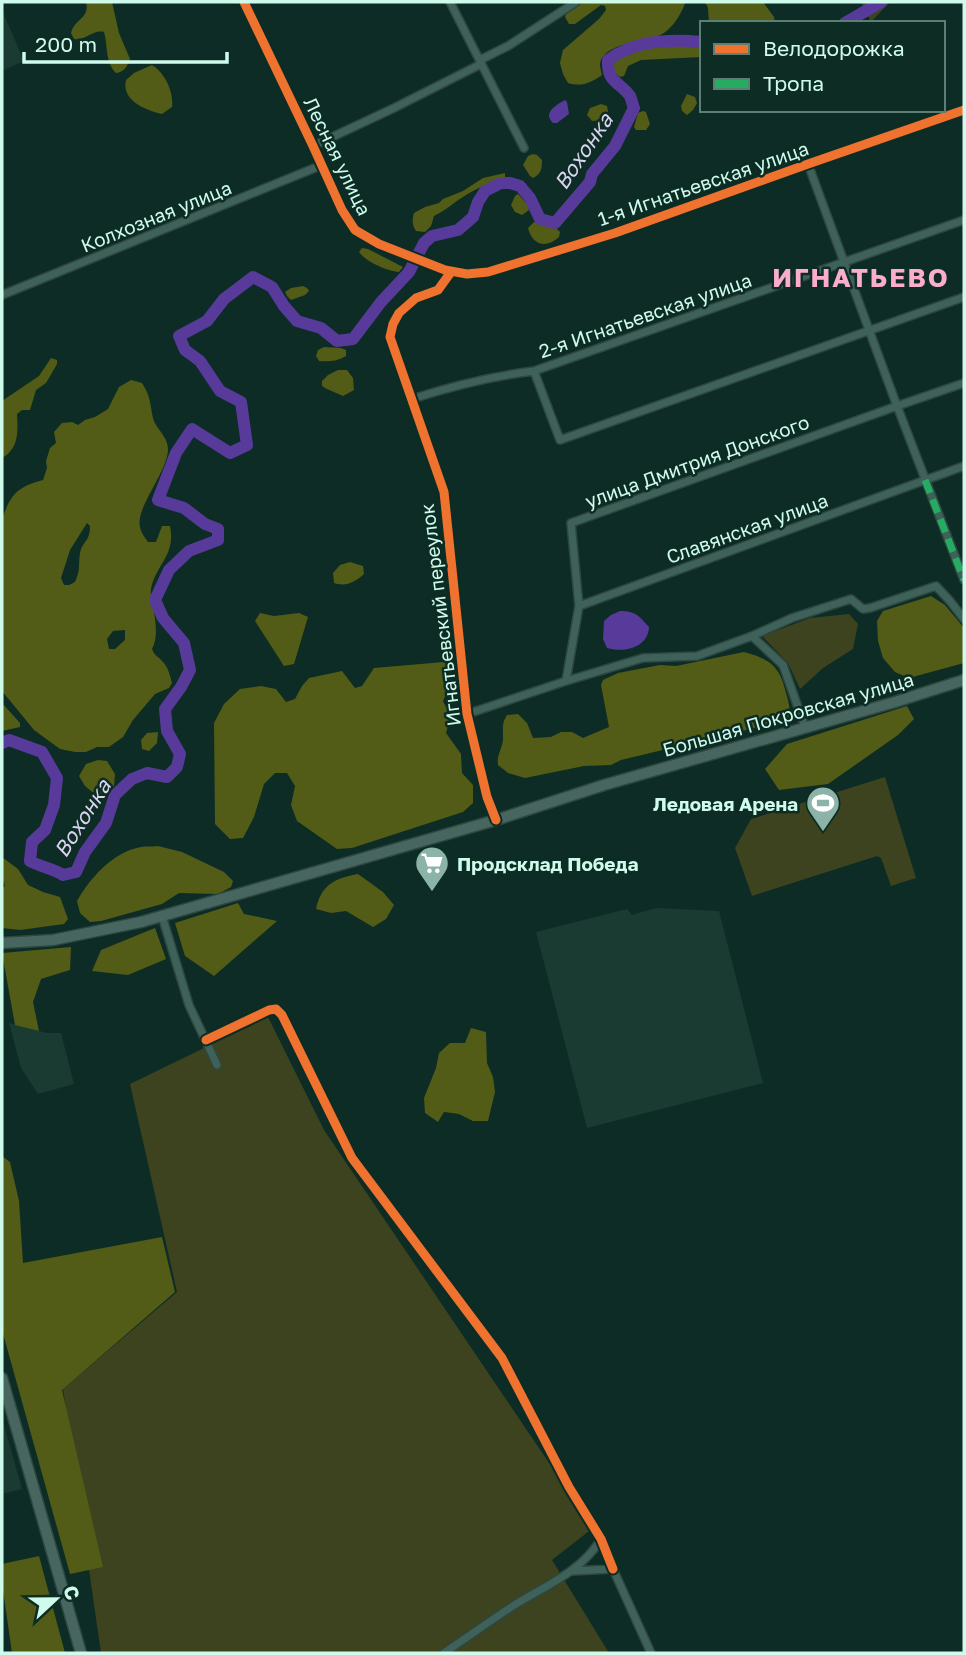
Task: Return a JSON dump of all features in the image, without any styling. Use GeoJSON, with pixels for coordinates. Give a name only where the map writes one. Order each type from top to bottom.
{"type":"FeatureCollection","features":[{"type":"Feature","properties":{"kind":"main road","name":"Большая Покровская улица"},"geometry":{"type":"LineString","coordinates":[[2,943],[53,940],[162,916],[496,820],[964,680]]}},
{"type":"Feature","properties":{"kind":"main road"},"geometry":{"type":"LineString","coordinates":[[2,1378],[81,1653]]}},
{"type":"Feature","properties":{"kind":"street","name":"Лесная улица"},"geometry":{"type":"LineString","coordinates":[[244,2],[342,210],[355,230],[379,244],[448,271]]}},
{"type":"Feature","properties":{"kind":"street"},"geometry":{"type":"LineString","coordinates":[[450,2],[524,148]]}},
{"type":"Feature","properties":{"kind":"street"},"geometry":{"type":"LineString","coordinates":[[313,146],[394,108],[481,62],[576,2]]}},
{"type":"Feature","properties":{"kind":"street","name":"1-я Игнатьевская улица"},"geometry":{"type":"LineString","coordinates":[[448,271],[467,274],[488,272],[583,243],[964,110]]}},
{"type":"Feature","properties":{"kind":"street"},"geometry":{"type":"LineString","coordinates":[[808,164],[964,580]]}},
{"type":"Feature","properties":{"kind":"street","name":"Колхозная улица"},"geometry":{"type":"LineString","coordinates":[[2,295],[322,165]]}},
{"type":"Feature","properties":{"kind":"street","name":"2-я Игнатьевская улица"},"geometry":{"type":"LineString","coordinates":[[412,399],[455,385],[534,370],[964,220]]}},
{"type":"Feature","properties":{"kind":"street","name":"Игнатьевский переулок"},"geometry":{"type":"LineString","coordinates":[[448,271],[446,280],[438,290],[416,298],[399,313],[390,337],[444,492],[467,714],[487,797],[496,820]]}},
{"type":"Feature","properties":{"kind":"street"},"geometry":{"type":"LineString","coordinates":[[534,370],[560,440],[964,297]]}},
{"type":"Feature","properties":{"kind":"street","name":"улица Дмитрия Донского"},"geometry":{"type":"LineString","coordinates":[[566,681],[579,606],[572,523],[964,383]]}},
{"type":"Feature","properties":{"kind":"street","name":"Славянская улица"},"geometry":{"type":"LineString","coordinates":[[579,606],[964,466]]}},
{"type":"Feature","properties":{"kind":"street"},"geometry":{"type":"LineString","coordinates":[[467,714],[643,658],[697,656],[850,598],[863,609],[936,586],[964,619]]}},
{"type":"Feature","properties":{"kind":"street"},"geometry":{"type":"LineString","coordinates":[[752,636],[783,665],[805,727]]}},
{"type":"Feature","properties":{"kind":"street"},"geometry":{"type":"LineString","coordinates":[[162,916],[190,1005],[217,1065]]}},
{"type":"Feature","properties":{"kind":"street"},"geometry":{"type":"LineString","coordinates":[[206,1040],[269,1010],[276,1009],[282,1015],[352,1158],[502,1358],[569,1487],[601,1539],[651,1653]]}},
{"type":"Feature","properties":{"kind":"street"},"geometry":{"type":"LineString","coordinates":[[444,1653],[572,1571],[594,1550],[601,1539]]}},
{"type":"Feature","properties":{"kind":"street"},"geometry":{"type":"LineString","coordinates":[[572,1571],[613,1569]]}},
{"type":"Feature","properties":{"kind":"shaded area"},"geometry":{"type":"Polygon","coordinates":[[[861,2],[890,2],[872,21],[861,2]]]}},
{"type":"Feature","properties":{"kind":"shaded area"},"geometry":{"type":"Polygon","coordinates":[[[2,10],[24,61],[2,71],[2,10]]]}},
{"type":"Feature","properties":{"kind":"shaded area"},"geometry":{"type":"Polygon","coordinates":[[[565,100],[569,114],[553,123],[550,113],[565,100]]]}},
{"type":"Feature","properties":{"kind":"shaded area"},"geometry":{"type":"Polygon","coordinates":[[[620,611],[634,613],[640,617],[649,627],[648,634],[634,647],[621,650],[607,648],[603,639],[604,621],[620,611]]]}},
{"type":"Feature","properties":{"kind":"shaded area"},"geometry":{"type":"Polygon","coordinates":[[[849,614],[858,624],[853,649],[823,668],[800,689],[788,663],[762,636],[810,618],[849,614]]]}},
{"type":"Feature","properties":{"kind":"shaded area","name":"Ледовая Арена"},"geometry":{"type":"Polygon","coordinates":[[[885,777],[916,878],[891,886],[881,858],[877,856],[752,896],[735,848],[751,819],[885,777]]]}},
{"type":"Feature","properties":{"kind":"shaded area"},"geometry":{"type":"Polygon","coordinates":[[[656,908],[719,911],[763,1083],[587,1128],[536,932],[627,909],[632,915],[656,908]]]}},
{"type":"Feature","properties":{"kind":"shaded area"},"geometry":{"type":"Polygon","coordinates":[[[268,1017],[324,1130],[593,1528],[552,1560],[609,1653],[101,1653],[63,1389],[177,1292],[130,1084],[268,1017]]]}},
{"type":"Feature","properties":{"kind":"shaded area"},"geometry":{"type":"Polygon","coordinates":[[[9,1023],[47,1033],[61,1033],[74,1084],[38,1094],[21,1068],[9,1023]]]}},
{"type":"Feature","properties":{"kind":"shaded area"},"geometry":{"type":"Polygon","coordinates":[[[2,1418],[22,1489],[2,1494],[2,1418]]]}},
{"type":"Feature","properties":{"kind":"green space"},"geometry":{"type":"Polygon","coordinates":[[[86,2],[112,2],[119,33],[130,59],[121,72],[116,73],[112,69],[104,32],[74,39],[71,33],[86,12],[86,2]]]}},
{"type":"Feature","properties":{"kind":"green space"},"geometry":{"type":"Polygon","coordinates":[[[582,2],[685,3],[671,27],[658,36],[616,47],[603,57],[600,64],[602,75],[577,85],[568,83],[563,74],[560,63],[563,50],[606,10],[605,6],[601,5],[575,24],[569,24],[565,17],[567,12],[582,2]]]}},
{"type":"Feature","properties":{"kind":"green space"},"geometry":{"type":"Polygon","coordinates":[[[705,2],[763,2],[775,21],[709,21],[705,2]]]}},
{"type":"Feature","properties":{"kind":"green space"},"geometry":{"type":"Polygon","coordinates":[[[661,45],[700,47],[700,57],[641,60],[628,66],[624,76],[620,77],[612,71],[618,59],[639,49],[661,45]]]}},
{"type":"Feature","properties":{"kind":"green space"},"geometry":{"type":"Polygon","coordinates":[[[152,65],[165,78],[172,95],[172,107],[162,114],[136,103],[125,87],[126,80],[134,73],[152,65]]]}},
{"type":"Feature","properties":{"kind":"green space"},"geometry":{"type":"Polygon","coordinates":[[[687,94],[695,97],[697,103],[687,115],[681,106],[687,94]]]}},
{"type":"Feature","properties":{"kind":"green space"},"geometry":{"type":"Polygon","coordinates":[[[601,104],[607,106],[609,117],[592,121],[587,115],[590,108],[601,104]]]}},
{"type":"Feature","properties":{"kind":"green space"},"geometry":{"type":"Polygon","coordinates":[[[646,112],[650,124],[646,130],[636,130],[634,127],[638,113],[646,112]]]}},
{"type":"Feature","properties":{"kind":"green space"},"geometry":{"type":"Polygon","coordinates":[[[533,154],[542,160],[542,166],[538,175],[533,178],[523,165],[528,156],[533,154]]]}},
{"type":"Feature","properties":{"kind":"green space"},"geometry":{"type":"Polygon","coordinates":[[[505,173],[505,177],[473,191],[434,216],[431,226],[425,232],[416,231],[414,213],[463,191],[483,178],[505,173]]]}},
{"type":"Feature","properties":{"kind":"green space"},"geometry":{"type":"Polygon","coordinates":[[[518,194],[529,210],[522,215],[515,212],[511,205],[518,194]]]}},
{"type":"Feature","properties":{"kind":"green space"},"geometry":{"type":"Polygon","coordinates":[[[534,222],[557,229],[560,232],[559,237],[545,244],[536,241],[528,228],[534,222]]]}},
{"type":"Feature","properties":{"kind":"green space"},"geometry":{"type":"Polygon","coordinates":[[[362,248],[403,267],[399,272],[377,265],[359,252],[362,248]]]}},
{"type":"Feature","properties":{"kind":"green space"},"geometry":{"type":"Polygon","coordinates":[[[303,286],[309,291],[291,300],[285,292],[291,288],[303,286]]]}},
{"type":"Feature","properties":{"kind":"green space"},"geometry":{"type":"Polygon","coordinates":[[[324,347],[346,350],[346,356],[333,361],[319,361],[316,356],[318,350],[324,347]]]}},
{"type":"Feature","properties":{"kind":"green space"},"geometry":{"type":"Polygon","coordinates":[[[51,358],[57,360],[57,364],[46,383],[36,390],[30,410],[22,410],[17,414],[14,445],[2,458],[2,401],[39,376],[51,358]]]}},
{"type":"Feature","properties":{"kind":"green space"},"geometry":{"type":"Polygon","coordinates":[[[338,370],[347,370],[353,378],[354,390],[343,396],[322,386],[322,381],[328,375],[338,370]]]}},
{"type":"Feature","properties":{"kind":"green space"},"geometry":{"type":"Polygon","coordinates":[[[131,380],[142,383],[149,396],[154,422],[168,446],[166,459],[140,519],[141,529],[148,542],[156,542],[162,526],[170,526],[168,553],[153,580],[151,593],[156,628],[152,649],[166,666],[172,683],[169,688],[155,694],[133,720],[123,737],[109,747],[75,752],[60,749],[34,730],[2,691],[2,519],[16,493],[43,480],[50,448],[56,443],[54,432],[62,423],[72,422],[78,425],[108,409],[119,387],[131,380]],[[87,523],[70,550],[61,578],[64,585],[75,582],[77,578],[80,553],[90,531],[87,523]],[[125,630],[113,631],[107,639],[109,649],[115,649],[125,640],[125,630]]]}},
{"type":"Feature","properties":{"kind":"green space"},"geometry":{"type":"Polygon","coordinates":[[[350,562],[363,566],[364,574],[350,583],[334,583],[333,573],[340,565],[350,562]]]}},
{"type":"Feature","properties":{"kind":"green space"},"geometry":{"type":"Polygon","coordinates":[[[931,596],[945,605],[964,628],[964,663],[909,678],[895,672],[883,658],[878,641],[877,621],[883,611],[931,596]]]}},
{"type":"Feature","properties":{"kind":"green space"},"geometry":{"type":"Polygon","coordinates":[[[260,613],[274,616],[299,613],[308,617],[294,664],[284,666],[255,621],[260,613]]]}},
{"type":"Feature","properties":{"kind":"green space"},"geometry":{"type":"Polygon","coordinates":[[[744,652],[767,661],[781,676],[789,703],[788,720],[621,760],[611,765],[584,766],[525,778],[508,773],[498,765],[503,724],[507,715],[518,714],[527,723],[533,738],[572,732],[583,738],[609,727],[601,685],[603,680],[618,673],[660,665],[676,666],[744,652]]]}},
{"type":"Feature","properties":{"kind":"green space"},"geometry":{"type":"Polygon","coordinates":[[[444,662],[450,668],[451,683],[443,701],[454,720],[446,733],[461,754],[462,773],[473,785],[473,803],[463,812],[352,848],[337,849],[297,821],[291,805],[295,786],[287,773],[275,773],[264,784],[254,817],[243,838],[230,839],[215,824],[214,723],[224,704],[240,689],[261,686],[276,689],[286,702],[295,699],[309,678],[342,671],[355,688],[362,686],[374,668],[444,662]]]}},
{"type":"Feature","properties":{"kind":"green space"},"geometry":{"type":"Polygon","coordinates":[[[2,703],[20,723],[20,727],[2,731],[2,703]]]}},
{"type":"Feature","properties":{"kind":"green space"},"geometry":{"type":"Polygon","coordinates":[[[907,706],[914,719],[898,735],[828,784],[779,790],[765,769],[787,744],[907,706]]]}},
{"type":"Feature","properties":{"kind":"green space"},"geometry":{"type":"Polygon","coordinates":[[[158,732],[157,743],[149,751],[142,749],[141,740],[147,733],[158,732]]]}},
{"type":"Feature","properties":{"kind":"green space"},"geometry":{"type":"Polygon","coordinates":[[[98,760],[107,761],[115,774],[114,786],[105,794],[97,796],[85,786],[79,776],[86,764],[98,760]]]}},
{"type":"Feature","properties":{"kind":"green space"},"geometry":{"type":"Polygon","coordinates":[[[158,846],[182,852],[224,872],[233,881],[231,887],[218,894],[179,893],[162,904],[101,921],[90,922],[80,913],[77,901],[103,867],[131,850],[158,846]]]}},
{"type":"Feature","properties":{"kind":"green space"},"geometry":{"type":"Polygon","coordinates":[[[2,857],[18,869],[28,885],[60,897],[68,919],[64,924],[20,930],[2,928],[2,888],[5,886],[2,857]]]}},
{"type":"Feature","properties":{"kind":"green space"},"geometry":{"type":"Polygon","coordinates":[[[358,874],[383,892],[394,905],[386,919],[373,927],[346,911],[331,913],[316,909],[325,888],[342,878],[358,874]]]}},
{"type":"Feature","properties":{"kind":"green space"},"geometry":{"type":"Polygon","coordinates":[[[238,903],[244,914],[277,921],[214,976],[185,956],[175,923],[238,903]]]}},
{"type":"Feature","properties":{"kind":"green space"},"geometry":{"type":"Polygon","coordinates":[[[155,928],[166,959],[128,975],[92,971],[101,950],[155,928]]]}},
{"type":"Feature","properties":{"kind":"green space"},"geometry":{"type":"Polygon","coordinates":[[[71,947],[70,970],[41,979],[33,1002],[39,1031],[15,1025],[2,953],[71,947]]]}},
{"type":"Feature","properties":{"kind":"green space"},"geometry":{"type":"Polygon","coordinates":[[[471,1028],[486,1032],[487,1063],[495,1092],[488,1121],[473,1121],[459,1114],[444,1112],[438,1122],[425,1113],[424,1098],[439,1053],[450,1043],[465,1043],[471,1028]]]}},
{"type":"Feature","properties":{"kind":"green space"},"geometry":{"type":"Polygon","coordinates":[[[2,1156],[10,1162],[19,1201],[23,1263],[162,1237],[175,1292],[62,1390],[103,1567],[70,1574],[2,1330],[2,1156]]]}},
{"type":"Feature","properties":{"kind":"green space"},"geometry":{"type":"Polygon","coordinates":[[[39,1556],[65,1653],[12,1653],[2,1583],[2,1564],[39,1556]]]}},
{"type":"Feature","properties":{"kind":"waterway","name":"Вохонка"},"geometry":{"type":"LineString","coordinates":[[848,21],[881,2]]}},
{"type":"Feature","properties":{"kind":"waterway","name":"Вохонка"},"geometry":{"type":"LineString","coordinates":[[2,743],[9,740],[42,752],[57,778],[54,805],[45,830],[32,842],[30,861],[63,875],[76,872],[85,852],[106,823],[115,795],[132,779],[147,773],[167,777],[177,767],[180,754],[167,731],[165,709],[190,670],[184,643],[163,618],[155,600],[169,570],[189,551],[218,540],[218,529],[205,524],[184,508],[158,500],[176,453],[192,429],[230,453],[247,445],[241,402],[220,391],[200,361],[185,350],[179,336],[207,321],[224,299],[253,277],[272,287],[297,321],[321,328],[337,341],[353,339],[381,302],[409,272],[424,243],[432,236],[458,230],[473,217],[485,191],[501,183],[520,186],[530,198],[540,219],[555,223],[590,182],[592,174],[615,146],[634,108],[630,96],[609,73],[608,60],[629,48],[653,42],[700,42]]}},
{"type":"Feature","properties":{"kind":"marked path"},"geometry":{"type":"LineString","coordinates":[[925,480],[964,580]]}},
{"type":"Feature","properties":{"kind":"cycle path"},"geometry":{"type":"LineString","coordinates":[[244,2],[342,210],[355,230],[379,244],[445,270],[467,274],[488,272],[615,233],[964,110]]}},
{"type":"Feature","properties":{"kind":"cycle path"},"geometry":{"type":"LineString","coordinates":[[451,272],[438,290],[416,298],[399,313],[390,337],[444,492],[467,714],[487,797],[496,820]]}},
{"type":"Feature","properties":{"kind":"cycle path"},"geometry":{"type":"LineString","coordinates":[[206,1040],[269,1010],[276,1009],[282,1015],[352,1158],[502,1358],[569,1487],[601,1539],[613,1569]]}},
{"type":"Feature","properties":{"kind":"place","name":"Ледовая Арена"},"geometry":{"type":"Point","coordinates":[823,833]}},
{"type":"Feature","properties":{"kind":"place","name":"Продсклад Победа"},"geometry":{"type":"Point","coordinates":[432,893]}},
{"type":"Feature","properties":{"kind":"district","name":"ИГНАТЬЕВО"},"geometry":{"type":"Point","coordinates":[861,277]}}]}
